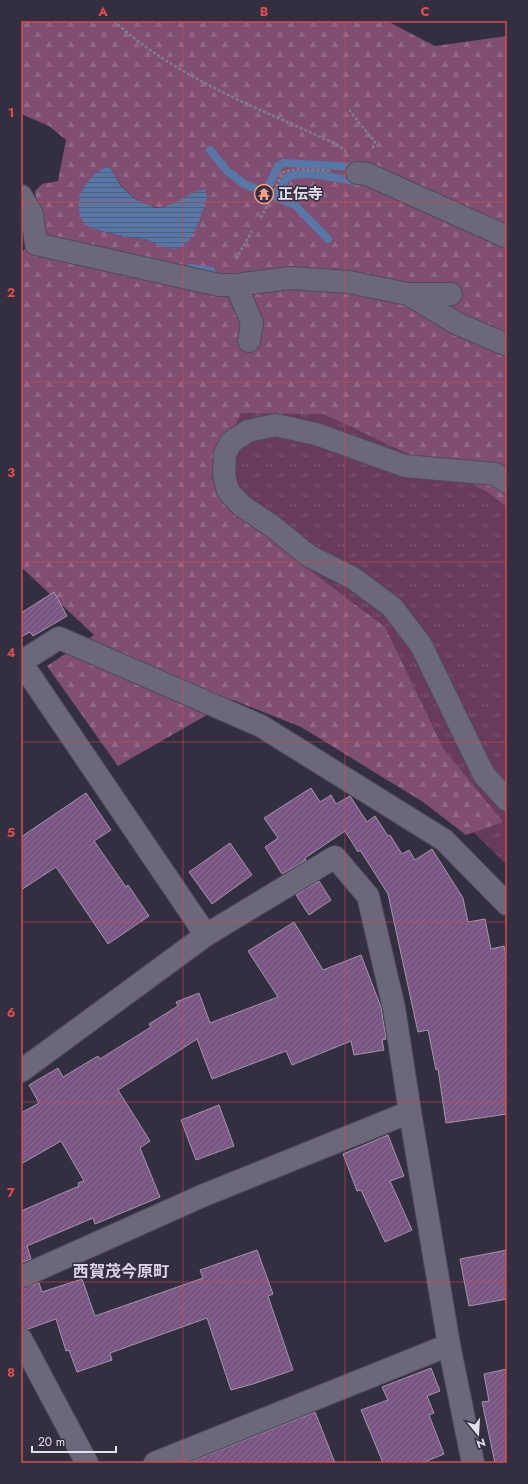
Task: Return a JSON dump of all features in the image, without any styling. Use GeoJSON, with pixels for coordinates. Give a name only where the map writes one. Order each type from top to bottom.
{"type":"FeatureCollection","features":[{"type":"Feature","properties":{"kind":"street"},"geometry":{"type":"LineString","coordinates":[[357,173],[367,174],[507,237]]}},
{"type":"Feature","properties":{"kind":"street"},"geometry":{"type":"LineString","coordinates":[[21,196],[32,214],[36,244],[219,285],[236,285],[291,278],[349,282],[408,294],[451,294]]}},
{"type":"Feature","properties":{"kind":"street"},"geometry":{"type":"LineString","coordinates":[[236,285],[252,323],[249,341]]}},
{"type":"Feature","properties":{"kind":"street"},"geometry":{"type":"LineString","coordinates":[[408,294],[458,324],[507,345]]}},
{"type":"Feature","properties":{"kind":"street"},"geometry":{"type":"LineString","coordinates":[[507,482],[495,474],[405,466],[316,434],[275,425],[248,431],[231,442],[225,454],[224,475],[228,491],[242,506],[272,526],[310,556],[353,578],[392,607],[421,645],[484,775],[507,800]]}},
{"type":"Feature","properties":{"kind":"street"},"geometry":{"type":"LineString","coordinates":[[21,662],[59,638],[261,726],[444,840],[507,904]]}},
{"type":"Feature","properties":{"kind":"street"},"geometry":{"type":"LineString","coordinates":[[21,670],[29,674],[206,935]]}},
{"type":"Feature","properties":{"kind":"street"},"geometry":{"type":"LineString","coordinates":[[21,1071],[206,935],[335,857],[368,896],[394,1008],[449,1345],[473,1463]]}},
{"type":"Feature","properties":{"kind":"street"},"geometry":{"type":"LineString","coordinates":[[21,1277],[202,1196],[410,1112]]}},
{"type":"Feature","properties":{"kind":"street"},"geometry":{"type":"LineString","coordinates":[[21,1339],[87,1463]]}},
{"type":"Feature","properties":{"kind":"street"},"geometry":{"type":"LineString","coordinates":[[155,1463],[449,1345]]}},
{"type":"Feature","properties":{"kind":"path"},"geometry":{"type":"LineString","coordinates":[[114,21],[127,33],[167,61],[211,86],[254,108],[338,145],[349,152]]}},
{"type":"Feature","properties":{"kind":"path"},"geometry":{"type":"LineString","coordinates":[[349,110],[375,142]]}},
{"type":"Feature","properties":{"kind":"path"},"geometry":{"type":"LineString","coordinates":[[261,218],[283,172],[297,169],[357,173]]}},
{"type":"Feature","properties":{"kind":"green space"},"geometry":{"type":"Polygon","coordinates":[[[21,21],[387,21],[435,46],[507,36],[507,507],[486,491],[324,414],[241,413],[210,477],[308,569],[385,627],[443,748],[503,822],[466,835],[423,802],[301,727],[233,700],[118,766],[47,666],[94,635],[21,567],[21,253],[41,232],[35,191],[42,184],[58,181],[66,140],[49,126],[21,114],[21,21]],[[112,171],[95,178],[87,184],[81,193],[79,201],[95,229],[117,235],[148,240],[162,247],[195,192],[169,206],[159,208],[153,207],[128,193],[112,171]]]}},
{"type":"Feature","properties":{"kind":"green space"},"geometry":{"type":"Polygon","coordinates":[[[21,295],[507,381],[507,865],[400,760],[21,295]]]}},
{"type":"Feature","properties":{"kind":"water"},"geometry":{"type":"Polygon","coordinates":[[[108,166],[120,185],[129,194],[137,200],[156,208],[164,207],[190,194],[205,189],[207,198],[198,224],[190,239],[183,246],[175,249],[162,247],[148,240],[117,235],[95,229],[84,224],[79,211],[80,195],[91,178],[96,173],[108,166]]]}},
{"type":"Feature","properties":{"kind":"building"},"geometry":{"type":"Polygon","coordinates":[[[54,592],[67,616],[33,636],[30,632],[21,637],[21,613],[54,592]]]}},
{"type":"Feature","properties":{"kind":"building"},"geometry":{"type":"Polygon","coordinates":[[[311,788],[320,802],[331,795],[336,804],[350,796],[367,822],[375,816],[388,836],[390,835],[402,854],[409,850],[415,860],[432,849],[463,898],[468,922],[485,919],[491,949],[504,946],[507,960],[507,1114],[446,1123],[438,1069],[436,1070],[428,1030],[418,1032],[388,894],[360,850],[358,852],[345,831],[305,858],[306,860],[282,874],[265,847],[278,838],[264,818],[311,788]]]}},
{"type":"Feature","properties":{"kind":"building"},"geometry":{"type":"Polygon","coordinates":[[[86,793],[111,830],[94,841],[126,887],[128,885],[149,916],[108,944],[56,867],[21,890],[21,837],[86,793]]]}},
{"type":"Feature","properties":{"kind":"building"},"geometry":{"type":"Polygon","coordinates":[[[230,843],[252,875],[212,904],[189,872],[230,843]]]}},
{"type":"Feature","properties":{"kind":"building"},"geometry":{"type":"Polygon","coordinates":[[[319,881],[331,900],[309,915],[296,895],[319,881]]]}},
{"type":"Feature","properties":{"kind":"building"},"geometry":{"type":"Polygon","coordinates":[[[294,922],[323,970],[361,955],[381,1007],[386,1039],[382,1040],[384,1050],[354,1055],[351,1041],[292,1065],[286,1051],[212,1079],[197,1039],[118,1090],[150,1141],[140,1148],[160,1197],[95,1224],[93,1218],[27,1246],[31,1259],[21,1263],[21,1211],[79,1186],[78,1183],[84,1181],[61,1141],[21,1164],[21,1113],[39,1103],[29,1085],[58,1068],[63,1077],[98,1056],[100,1059],[151,1027],[149,1024],[178,1006],[176,1002],[199,993],[210,1023],[278,997],[248,951],[294,922]]]}},
{"type":"Feature","properties":{"kind":"building"},"geometry":{"type":"Polygon","coordinates":[[[219,1105],[234,1146],[196,1160],[181,1120],[219,1105]]]}},
{"type":"Feature","properties":{"kind":"building"},"geometry":{"type":"Polygon","coordinates":[[[388,1135],[404,1176],[390,1181],[412,1230],[385,1242],[361,1190],[357,1191],[343,1154],[388,1135]]]}},
{"type":"Feature","properties":{"kind":"building"},"geometry":{"type":"Polygon","coordinates":[[[257,1250],[273,1294],[268,1296],[293,1370],[253,1384],[231,1390],[207,1318],[110,1353],[112,1360],[77,1372],[69,1350],[66,1351],[56,1319],[28,1329],[21,1327],[21,1289],[39,1283],[42,1292],[82,1279],[95,1316],[203,1278],[200,1270],[257,1250]]]}},
{"type":"Feature","properties":{"kind":"building"},"geometry":{"type":"Polygon","coordinates":[[[507,1250],[507,1299],[469,1306],[460,1259],[507,1250]]]}},
{"type":"Feature","properties":{"kind":"building"},"geometry":{"type":"Polygon","coordinates":[[[431,1368],[440,1391],[427,1396],[434,1413],[429,1415],[444,1454],[422,1463],[383,1463],[361,1410],[388,1400],[382,1387],[431,1368]]]}},
{"type":"Feature","properties":{"kind":"building"},"geometry":{"type":"Polygon","coordinates":[[[507,1369],[507,1463],[495,1463],[482,1402],[489,1401],[484,1374],[507,1369]]]}},
{"type":"Feature","properties":{"kind":"building"},"geometry":{"type":"Polygon","coordinates":[[[315,1412],[335,1463],[190,1462],[315,1412]]]}},
{"type":"Feature","properties":{"kind":"waterway"},"geometry":{"type":"LineString","coordinates":[[210,150],[226,170],[244,184],[269,194]]}},
{"type":"Feature","properties":{"kind":"waterway"},"geometry":{"type":"LineString","coordinates":[[266,192],[278,166],[283,163],[355,167]]}},
{"type":"Feature","properties":{"kind":"waterway"},"geometry":{"type":"LineString","coordinates":[[277,197],[286,178],[294,175],[311,174],[354,181]]}},
{"type":"Feature","properties":{"kind":"waterway"},"geometry":{"type":"LineString","coordinates":[[274,196],[295,205],[328,239]]}},
{"type":"Feature","properties":{"kind":"waterway"},"geometry":{"type":"LineString","coordinates":[[190,268],[211,271]]}},
{"type":"Feature","properties":{"kind":"place","name":"正伝寺"},"geometry":{"type":"Point","coordinates":[264,194]}},
{"type":"Feature","properties":{"kind":"district","name":"西賀茂今原町"},"geometry":{"type":"Point","coordinates":[121,1271]}}]}
